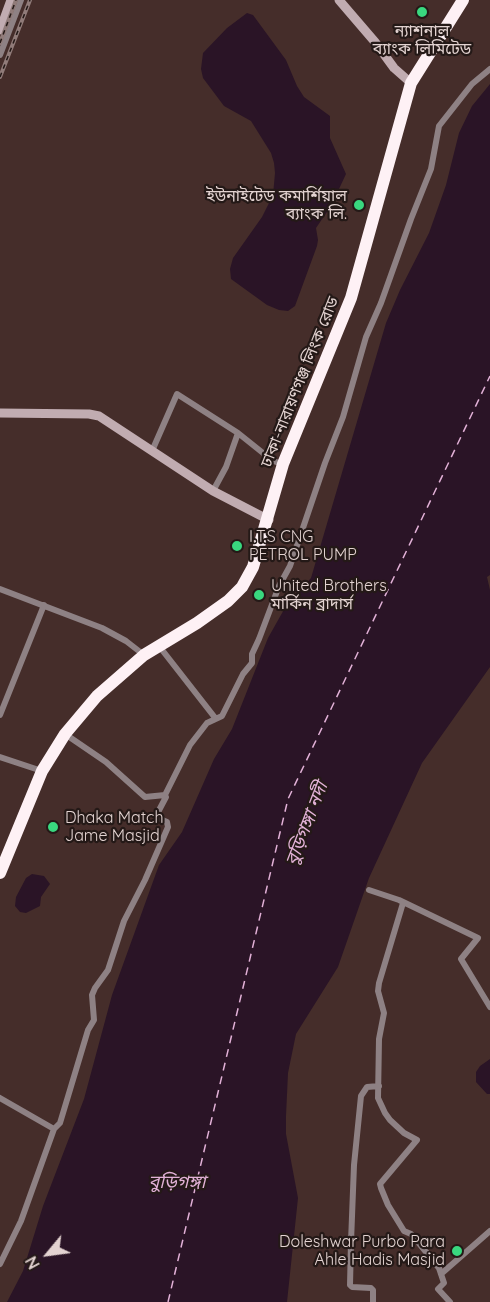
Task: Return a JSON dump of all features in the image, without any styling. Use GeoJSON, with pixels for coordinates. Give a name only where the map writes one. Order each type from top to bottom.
{"type":"FeatureCollection","features":[{"type":"Feature","properties":{"kind":"highway","name":"ঢাকা-নারায়ণগঞ্জ লিংক রোড"},"geometry":{"type":"LineString","coordinates":[[0,873],[42,771],[65,734],[97,696],[144,655],[205,618],[242,587],[253,567],[283,464],[351,298],[411,83],[463,0]]}},
{"type":"Feature","properties":{"kind":"street"},"geometry":{"type":"LineString","coordinates":[[0,55],[21,0]]}},
{"type":"Feature","properties":{"kind":"street"},"geometry":{"type":"LineString","coordinates":[[339,0],[394,68],[411,83]]}},
{"type":"Feature","properties":{"kind":"street"},"geometry":{"type":"LineString","coordinates":[[0,30],[6,4]]}},
{"type":"Feature","properties":{"kind":"street"},"geometry":{"type":"LineString","coordinates":[[0,1264],[21,1221],[54,1129],[60,1123],[88,1030],[94,1020],[92,995],[108,970],[124,921],[168,827],[166,822],[158,818],[157,814],[190,745],[207,723],[222,716],[243,674],[252,663],[252,654],[279,586],[290,567],[343,417],[366,337],[385,293],[431,169],[440,126],[472,84],[490,69]]}},
{"type":"Feature","properties":{"kind":"street"},"geometry":{"type":"LineString","coordinates":[[152,451],[177,394],[238,433],[273,462],[283,464]]}},
{"type":"Feature","properties":{"kind":"street"},"geometry":{"type":"LineString","coordinates":[[0,413],[99,416],[213,491],[268,520]]}},
{"type":"Feature","properties":{"kind":"street"},"geometry":{"type":"LineString","coordinates":[[213,491],[226,467],[238,433]]}},
{"type":"Feature","properties":{"kind":"street"},"geometry":{"type":"LineString","coordinates":[[1,591],[102,628],[126,641],[144,655]]}},
{"type":"Feature","properties":{"kind":"street"},"geometry":{"type":"LineString","coordinates":[[0,715],[44,605]]}},
{"type":"Feature","properties":{"kind":"street"},"geometry":{"type":"LineString","coordinates":[[159,646],[216,719]]}},
{"type":"Feature","properties":{"kind":"street"},"geometry":{"type":"LineString","coordinates":[[65,734],[106,762],[145,797],[165,795]]}},
{"type":"Feature","properties":{"kind":"street"},"geometry":{"type":"LineString","coordinates":[[0,757],[42,771]]}},
{"type":"Feature","properties":{"kind":"street"},"geometry":{"type":"LineString","coordinates":[[369,890],[403,903],[478,938],[462,959],[490,1007]]}},
{"type":"Feature","properties":{"kind":"street"},"geometry":{"type":"LineString","coordinates":[[403,903],[379,983],[378,991],[384,1013],[379,1039],[378,1098],[385,1113],[404,1133],[417,1140],[380,1184],[388,1205],[404,1231],[411,1234],[434,1260],[444,1282],[438,1289],[450,1302]]}},
{"type":"Feature","properties":{"kind":"street"},"geometry":{"type":"LineString","coordinates":[[373,1302],[371,1288],[350,1285],[351,1242],[354,1165],[361,1096],[367,1087],[379,1086]]}},
{"type":"Feature","properties":{"kind":"street"},"geometry":{"type":"LineString","coordinates":[[0,1098],[54,1129]]}},
{"type":"Feature","properties":{"kind":"street"},"geometry":{"type":"LineString","coordinates":[[441,1275],[490,1231]]}},
{"type":"Feature","properties":{"kind":"water"},"geometry":{"type":"Polygon","coordinates":[[[247,13],[253,15],[286,60],[304,97],[330,116],[330,138],[346,174],[331,206],[316,228],[317,246],[295,306],[288,311],[267,305],[231,279],[230,269],[233,258],[262,217],[273,195],[274,163],[271,153],[251,121],[224,106],[203,78],[201,69],[203,53],[227,28],[247,13]]]}},
{"type":"Feature","properties":{"kind":"water","name":"বুড়িগঙ্গা"},"geometry":{"type":"Polygon","coordinates":[[[490,84],[490,575],[487,577],[490,590],[490,667],[422,763],[369,878],[338,967],[296,1034],[288,1073],[286,1134],[298,1198],[287,1302],[7,1302],[23,1271],[43,1206],[84,1099],[112,995],[159,865],[182,832],[214,759],[232,729],[268,638],[286,606],[311,578],[386,323],[429,233],[446,185],[459,133],[472,106],[490,84]]]}},
{"type":"Feature","properties":{"kind":"water"},"geometry":{"type":"Polygon","coordinates":[[[32,874],[44,876],[50,884],[41,897],[40,906],[26,913],[20,912],[15,906],[16,897],[26,878],[32,874]]]}},
{"type":"Feature","properties":{"kind":"water"},"geometry":{"type":"Polygon","coordinates":[[[490,1059],[490,1094],[487,1094],[476,1082],[476,1072],[490,1059]]]}},
{"type":"Feature","properties":{"kind":"ferry route"},"geometry":{"type":"LineString","coordinates":[[168,1302],[288,799],[490,376]]}},
{"type":"Feature","properties":{"kind":"railway"},"geometry":{"type":"LineString","coordinates":[[0,43],[16,0]]}},
{"type":"Feature","properties":{"kind":"railway"},"geometry":{"type":"LineString","coordinates":[[0,77],[30,0]]}},
{"type":"Feature","properties":{"kind":"place","name":"ন্যাশনাল ব্যাংক লিমিটেড"},"geometry":{"type":"Point","coordinates":[422,12]}},
{"type":"Feature","properties":{"kind":"place","name":"ইউনাইটেড কমার্শিয়াল ব্যাংক লি."},"geometry":{"type":"Point","coordinates":[359,205]}},
{"type":"Feature","properties":{"kind":"place","name":"I.T.S CNG PETROL PUMP"},"geometry":{"type":"Point","coordinates":[237,546]}},
{"type":"Feature","properties":{"kind":"place","name":"United Brothers মার্কিন ব্রাদার্স"},"geometry":{"type":"Point","coordinates":[259,595]}},
{"type":"Feature","properties":{"kind":"place","name":"Dhaka Match Jame Masjid"},"geometry":{"type":"Point","coordinates":[53,827]}},
{"type":"Feature","properties":{"kind":"place","name":"Doleshwar Purbo Para Ahle Hadis Masjid"},"geometry":{"type":"Point","coordinates":[457,1251]}},
{"type":"Feature","properties":{"kind":"water label","name":"বুড়িগঙ্গা নদী"},"geometry":{"type":"Point","coordinates":[307,824]}}]}
